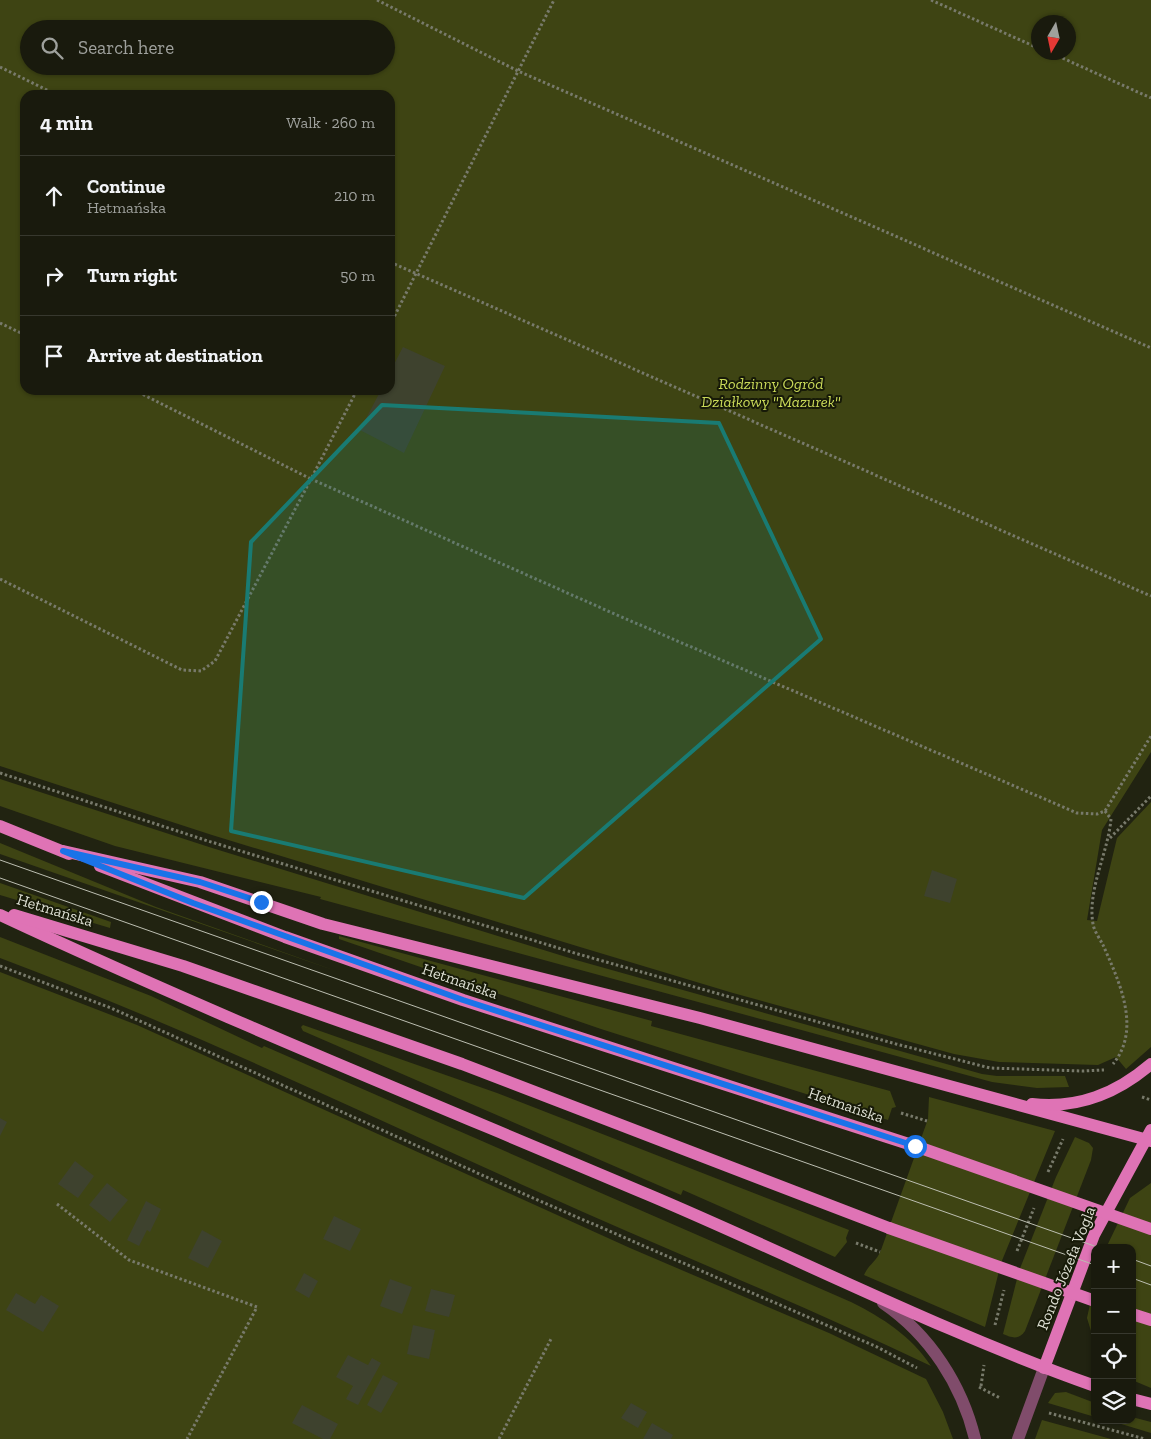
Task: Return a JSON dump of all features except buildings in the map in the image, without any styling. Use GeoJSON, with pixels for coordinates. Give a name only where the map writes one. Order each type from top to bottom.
{"type":"FeatureCollection","features":[{"type":"Feature","properties":{"kind":"main road","name":"Hetmańska"},"geometry":{"type":"LineString","coordinates":[[0,826],[221,913],[463,1000],[918,1147],[1151,1229]]}},
{"type":"Feature","properties":{"kind":"main road"},"geometry":{"type":"LineString","coordinates":[[63,851],[200,882],[323,924],[700,1018],[1000,1101],[1149,1137]]}},
{"type":"Feature","properties":{"kind":"main road","name":"Hetmańska"},"geometry":{"type":"LineString","coordinates":[[0,910],[183,966],[462,1064],[889,1228],[1091,1300]]}},
{"type":"Feature","properties":{"kind":"main road"},"geometry":{"type":"LineString","coordinates":[[0,915],[115,969],[652,1197],[871,1295],[1044,1368],[1091,1385]]}},
{"type":"Feature","properties":{"kind":"main road"},"geometry":{"type":"LineString","coordinates":[[1000,1101],[1056,1106],[1089,1101],[1123,1085],[1151,1064]]}},
{"type":"Feature","properties":{"kind":"main road","name":"Rondo Józefa Vogla"},"geometry":{"type":"LineString","coordinates":[[1044,1368],[1094,1236],[1149,1137]]}},
{"type":"Feature","properties":{"kind":"main road"},"geometry":{"type":"LineString","coordinates":[[1136,1315],[1151,1320]]}},
{"type":"Feature","properties":{"kind":"main road"},"geometry":{"type":"LineString","coordinates":[[1136,1400],[1151,1404]]}},
{"type":"Feature","properties":{"kind":"street"},"geometry":{"type":"LineString","coordinates":[[871,1295],[905,1319],[946,1369],[965,1406],[976,1439]]}},
{"type":"Feature","properties":{"kind":"street"},"geometry":{"type":"LineString","coordinates":[[1018,1439],[1044,1368]]}},
{"type":"Feature","properties":{"kind":"path"},"geometry":{"type":"LineString","coordinates":[[377,0],[518,71],[1151,348]]}},
{"type":"Feature","properties":{"kind":"path"},"geometry":{"type":"LineString","coordinates":[[395,315],[554,0]]}},
{"type":"Feature","properties":{"kind":"path"},"geometry":{"type":"LineString","coordinates":[[931,0],[1031,45]]}},
{"type":"Feature","properties":{"kind":"path"},"geometry":{"type":"LineString","coordinates":[[1067,60],[1151,98]]}},
{"type":"Feature","properties":{"kind":"path"},"geometry":{"type":"LineString","coordinates":[[0,66],[47,90]]}},
{"type":"Feature","properties":{"kind":"path"},"geometry":{"type":"LineString","coordinates":[[395,265],[1151,596]]}},
{"type":"Feature","properties":{"kind":"path"},"geometry":{"type":"LineString","coordinates":[[0,323],[20,333]]}},
{"type":"Feature","properties":{"kind":"path"},"geometry":{"type":"LineString","coordinates":[[144,395],[311,480],[617,615],[1077,813],[1097,814],[1105,811],[1151,736]]}},
{"type":"Feature","properties":{"kind":"path"},"geometry":{"type":"LineString","coordinates":[[0,579],[182,670],[201,671],[215,661],[354,395]]}},
{"type":"Feature","properties":{"kind":"path"},"geometry":{"type":"LineString","coordinates":[[0,774],[208,841],[578,954],[974,1065],[997,1068],[1083,1071],[1108,1070],[1117,1059],[1128,1026],[1124,1001],[1114,971],[1093,926],[1096,890],[1110,838],[1111,819],[1105,811]]}},
{"type":"Feature","properties":{"kind":"path"},"geometry":{"type":"LineString","coordinates":[[1110,838],[1151,796]]}},
{"type":"Feature","properties":{"kind":"path"},"geometry":{"type":"LineString","coordinates":[[0,966],[148,1024],[542,1202],[878,1347],[923,1370]]}},
{"type":"Feature","properties":{"kind":"path"},"geometry":{"type":"LineString","coordinates":[[902,1113],[927,1121]]}},
{"type":"Feature","properties":{"kind":"path"},"geometry":{"type":"LineString","coordinates":[[1047,1174],[1066,1134]]}},
{"type":"Feature","properties":{"kind":"path"},"geometry":{"type":"LineString","coordinates":[[1014,1258],[1037,1199]]}},
{"type":"Feature","properties":{"kind":"path"},"geometry":{"type":"LineString","coordinates":[[57,1204],[129,1260],[257,1307],[187,1439]]}},
{"type":"Feature","properties":{"kind":"path"},"geometry":{"type":"LineString","coordinates":[[856,1243],[880,1252]]}},
{"type":"Feature","properties":{"kind":"path"},"geometry":{"type":"LineString","coordinates":[[994,1331],[1006,1285]]}},
{"type":"Feature","properties":{"kind":"path"},"geometry":{"type":"LineString","coordinates":[[499,1439],[551,1339]]}},
{"type":"Feature","properties":{"kind":"path"},"geometry":{"type":"LineString","coordinates":[[981,1386],[984,1361]]}},
{"type":"Feature","properties":{"kind":"path"},"geometry":{"type":"LineString","coordinates":[[974,1387],[981,1386],[1000,1398]]}},
{"type":"Feature","properties":{"kind":"path"},"geometry":{"type":"LineString","coordinates":[[1045,1411],[1145,1439]]}},
{"type":"Feature","properties":{"kind":"highlighted area"},"geometry":{"type":"Polygon","coordinates":[[[382,405],[719,423],[821,639],[524,898],[231,831],[251,542],[382,405]]]}},
{"type":"Feature","properties":{"kind":"green space","name":"Rodzinny Ogród Działkowy \"Mazurek\""},"geometry":{"type":"Polygon","coordinates":[[[0,0],[1151,0],[1151,752],[1102,830],[1087,920],[1097,921],[1117,838],[1151,802],[1151,1047],[1126,1069],[1116,1057],[1098,1065],[999,1062],[954,1054],[733,993],[212,835],[0,766],[0,0]]]}},
{"type":"Feature","properties":{"kind":"green space"},"geometry":{"type":"Polygon","coordinates":[[[0,779],[209,847],[576,960],[982,1074],[997,1076],[1065,1076],[1069,1087],[1037,1088],[992,1082],[320,899],[321,897],[115,846],[0,806],[0,779]]]}},
{"type":"Feature","properties":{"kind":"green space"},"geometry":{"type":"Polygon","coordinates":[[[0,843],[156,907],[339,972],[0,854],[0,843]]]}},
{"type":"Feature","properties":{"kind":"green space"},"geometry":{"type":"Polygon","coordinates":[[[0,883],[111,922],[110,928],[0,895],[0,883]]]}},
{"type":"Feature","properties":{"kind":"green space"},"geometry":{"type":"Polygon","coordinates":[[[339,936],[652,1021],[651,1026],[890,1091],[896,1107],[892,1108],[888,1120],[601,1029],[339,939],[339,936]]]}},
{"type":"Feature","properties":{"kind":"green space"},"geometry":{"type":"Polygon","coordinates":[[[0,937],[151,996],[262,1048],[264,1046],[851,1302],[896,1329],[915,1346],[931,1366],[832,1320],[584,1212],[202,1040],[0,958],[0,937]]]}},
{"type":"Feature","properties":{"kind":"green space"},"geometry":{"type":"Polygon","coordinates":[[[0,972],[137,1025],[630,1248],[829,1333],[926,1379],[943,1412],[953,1439],[0,1439],[0,972]]]}},
{"type":"Feature","properties":{"kind":"green space"},"geometry":{"type":"Polygon","coordinates":[[[303,1025],[497,1093],[849,1230],[846,1238],[847,1242],[835,1257],[683,1190],[681,1195],[303,1031],[301,1027],[303,1025]]]}},
{"type":"Feature","properties":{"kind":"green space"},"geometry":{"type":"Polygon","coordinates":[[[929,1097],[1055,1131],[1001,1263],[985,1327],[864,1275],[881,1250],[928,1119],[929,1097]]]}},
{"type":"Feature","properties":{"kind":"green space"},"geometry":{"type":"Polygon","coordinates":[[[1075,1137],[1089,1143],[1093,1148],[1091,1160],[1025,1331],[1018,1337],[1003,1334],[1019,1271],[1056,1177],[1075,1137]]]}},
{"type":"Feature","properties":{"kind":"green space"},"geometry":{"type":"Polygon","coordinates":[[[1151,1183],[1151,1388],[1136,1382],[1136,1244],[1108,1244],[1130,1198],[1151,1183]]]}},
{"type":"Feature","properties":{"kind":"green space"},"geometry":{"type":"Polygon","coordinates":[[[1091,1300],[1091,1331],[1087,1318],[1091,1300]]]}},
{"type":"Feature","properties":{"kind":"green space"},"geometry":{"type":"Polygon","coordinates":[[[1066,1392],[1091,1401],[1091,1416],[1048,1403],[1055,1393],[1066,1392]]]}},
{"type":"Feature","properties":{"kind":"green space"},"geometry":{"type":"Polygon","coordinates":[[[1136,1418],[1151,1422],[1151,1433],[1121,1424],[1136,1424],[1136,1418]]]}},
{"type":"Feature","properties":{"kind":"green space"},"geometry":{"type":"Polygon","coordinates":[[[1042,1420],[1111,1439],[1035,1439],[1042,1420]]]}},
{"type":"Feature","properties":{"kind":"tram line"},"geometry":{"type":"LineString","coordinates":[[0,860],[1091,1245]]}},
{"type":"Feature","properties":{"kind":"tram line"},"geometry":{"type":"LineString","coordinates":[[0,878],[1091,1264]]}},
{"type":"Feature","properties":{"kind":"tram line"},"geometry":{"type":"LineString","coordinates":[[1136,1260],[1151,1266]]}},
{"type":"Feature","properties":{"kind":"tram line"},"geometry":{"type":"LineString","coordinates":[[1136,1279],[1151,1285]]}},
{"type":"Feature","properties":{"kind":"route"},"geometry":{"type":"LineString","coordinates":[[261,902],[200,882],[63,851],[193,903],[463,1000],[564,1034],[790,1104],[915,1146]]}}]}
